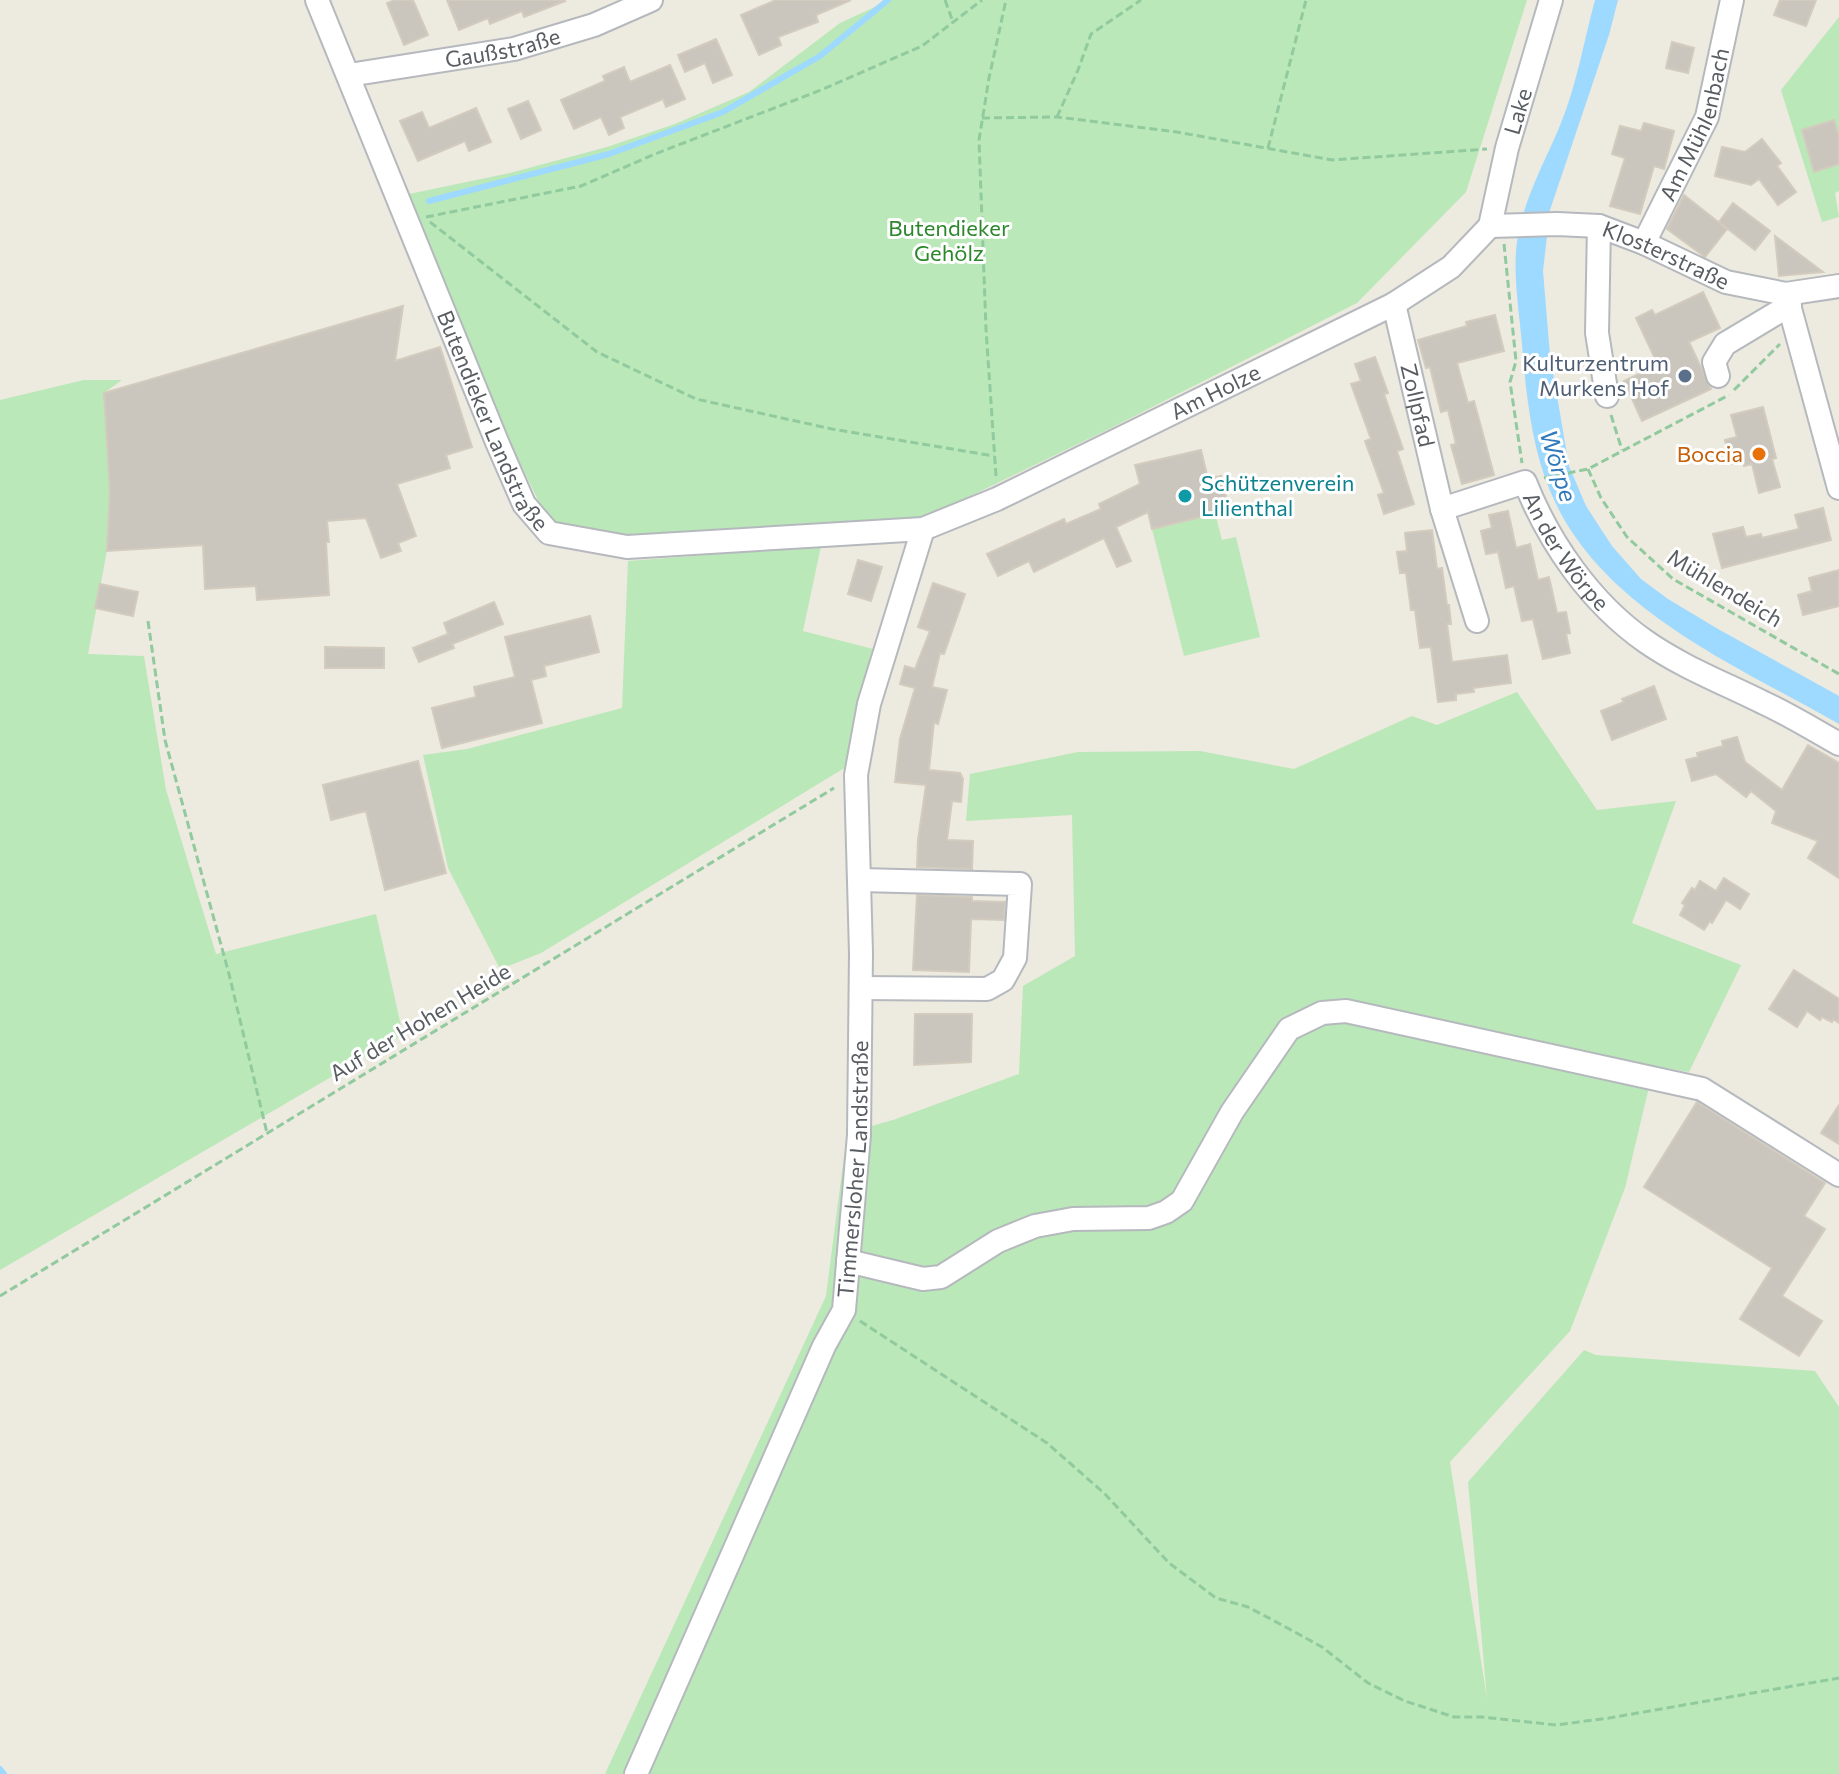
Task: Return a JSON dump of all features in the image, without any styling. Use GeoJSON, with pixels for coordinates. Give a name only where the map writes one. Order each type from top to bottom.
{"type":"FeatureCollection","features":[{"type":"Feature","properties":{"kind":"street","name":"Butendieker Landstraße"},"geometry":{"type":"LineString","coordinates":[[317,0],[497,442],[524,504],[549,533],[627,547],[923,529]]}},
{"type":"Feature","properties":{"kind":"street","name":"Gaußstraße"},"geometry":{"type":"LineString","coordinates":[[349,75],[514,49],[594,25],[651,0]]}},
{"type":"Feature","properties":{"kind":"street","name":"Lake"},"geometry":{"type":"LineString","coordinates":[[1501,225],[1507,148],[1551,0]]}},
{"type":"Feature","properties":{"kind":"street","name":"Am Mühlenbach"},"geometry":{"type":"LineString","coordinates":[[1644,243],[1707,117],[1732,0]]}},
{"type":"Feature","properties":{"kind":"street","name":"Klosterstraße"},"geometry":{"type":"LineString","coordinates":[[1501,225],[1599,226],[1644,243],[1726,282],[1788,299],[1839,286]]}},
{"type":"Feature","properties":{"kind":"street","name":"Am Holze"},"geometry":{"type":"LineString","coordinates":[[923,529],[997,499],[1394,304],[1451,267],[1501,225]]}},
{"type":"Feature","properties":{"kind":"street"},"geometry":{"type":"LineString","coordinates":[[1599,226],[1597,333],[1607,396]]}},
{"type":"Feature","properties":{"kind":"street"},"geometry":{"type":"LineString","coordinates":[[1718,376],[1714,362],[1725,344],[1788,299],[1839,488]]}},
{"type":"Feature","properties":{"kind":"street","name":"Zollpfad"},"geometry":{"type":"LineString","coordinates":[[1394,304],[1442,509],[1477,621]]}},
{"type":"Feature","properties":{"kind":"street"},"geometry":{"type":"LineString","coordinates":[[1442,509],[1530,481]]}},
{"type":"Feature","properties":{"kind":"street","name":"An der Wörpe"},"geometry":{"type":"LineString","coordinates":[[1530,481],[1538,515],[1567,560],[1604,606],[1644,641],[1689,668],[1766,703],[1839,744]]}},
{"type":"Feature","properties":{"kind":"street","name":"Timmersloher Landstraße"},"geometry":{"type":"LineString","coordinates":[[636,1774],[824,1346],[844,1310],[859,1135],[861,988],[856,775],[869,704],[923,529]]}},
{"type":"Feature","properties":{"kind":"street"},"geometry":{"type":"LineString","coordinates":[[860,880],[1020,884],[1015,958],[1003,980],[987,989],[861,988]]}},
{"type":"Feature","properties":{"kind":"street"},"geometry":{"type":"LineString","coordinates":[[848,1261],[923,1279],[941,1277],[998,1241],[1035,1226],[1073,1219],[1149,1218],[1166,1212],[1182,1201],[1232,1112],[1289,1029],[1322,1013],[1346,1011],[1702,1089],[1839,1175]]}},
{"type":"Feature","properties":{"kind":"path"},"geometry":{"type":"LineString","coordinates":[[945,0],[953,22]]}},
{"type":"Feature","properties":{"kind":"path"},"geometry":{"type":"LineString","coordinates":[[982,0],[922,46],[581,186],[424,217],[597,352],[696,399],[832,429],[994,456]]}},
{"type":"Feature","properties":{"kind":"path"},"geometry":{"type":"LineString","coordinates":[[997,499],[979,140],[1006,0]]}},
{"type":"Feature","properties":{"kind":"path"},"geometry":{"type":"LineString","coordinates":[[1057,117],[1091,34],[1141,0]]}},
{"type":"Feature","properties":{"kind":"path"},"geometry":{"type":"LineString","coordinates":[[1268,148],[1306,0]]}},
{"type":"Feature","properties":{"kind":"path"},"geometry":{"type":"LineString","coordinates":[[982,118],[1057,117],[1177,132],[1332,160],[1507,148]]}},
{"type":"Feature","properties":{"kind":"path","name":"An der Wörpe"},"geometry":{"type":"LineString","coordinates":[[1501,225],[1516,361],[1510,382],[1530,481]]}},
{"type":"Feature","properties":{"kind":"path"},"geometry":{"type":"LineString","coordinates":[[1530,481],[1588,469],[1726,398],[1796,327]]}},
{"type":"Feature","properties":{"kind":"path"},"geometry":{"type":"LineString","coordinates":[[1607,396],[1612,424],[1622,452]]}},
{"type":"Feature","properties":{"kind":"path","name":"Mühlendeich"},"geometry":{"type":"LineString","coordinates":[[1588,469],[1601,498],[1627,537],[1661,570],[1839,674]]}},
{"type":"Feature","properties":{"kind":"path"},"geometry":{"type":"LineString","coordinates":[[148,621],[165,740],[229,974],[267,1133]]}},
{"type":"Feature","properties":{"kind":"path","name":"Auf der Hohen Heide"},"geometry":{"type":"LineString","coordinates":[[0,1296],[856,775]]}},
{"type":"Feature","properties":{"kind":"path"},"geometry":{"type":"LineString","coordinates":[[844,1310],[1047,1443],[1105,1494],[1169,1563],[1216,1598],[1248,1607],[1282,1625],[1322,1647],[1368,1683],[1405,1701],[1454,1717],[1556,1725],[1839,1678]]}},
{"type":"Feature","properties":{"kind":"green space","name":"Butendieker Gehölz"},"geometry":{"type":"Polygon","coordinates":[[[890,0],[1527,0],[1466,192],[1357,303],[927,517],[831,526],[628,536],[549,523],[479,378],[409,194],[510,173],[607,147],[675,124],[749,92],[840,23],[890,0]]]}},
{"type":"Feature","properties":{"kind":"green space"},"geometry":{"type":"Polygon","coordinates":[[[1839,17],[1839,191],[1835,193],[1839,217],[1822,222],[1781,90],[1839,17]]]}},
{"type":"Feature","properties":{"kind":"green space"},"geometry":{"type":"Polygon","coordinates":[[[84,380],[122,380],[104,393],[110,491],[107,550],[88,654],[144,656],[166,790],[216,954],[376,914],[403,1035],[0,1270],[0,400],[84,380]]]}},
{"type":"Feature","properties":{"kind":"green space"},"geometry":{"type":"Polygon","coordinates":[[[1215,513],[1222,540],[1236,537],[1260,637],[1184,656],[1152,529],[1215,513]]]}},
{"type":"Feature","properties":{"kind":"green space"},"geometry":{"type":"Polygon","coordinates":[[[821,546],[803,631],[873,649],[846,767],[541,953],[500,969],[448,868],[423,755],[467,749],[622,708],[628,561],[821,546]]]}},
{"type":"Feature","properties":{"kind":"green space"},"geometry":{"type":"Polygon","coordinates":[[[1517,692],[1597,810],[1676,801],[1632,923],[1741,965],[1689,1072],[1654,1066],[1625,1188],[1570,1331],[1450,1462],[1487,1699],[1468,1482],[1584,1350],[1596,1355],[1815,1371],[1839,1407],[1839,1774],[605,1774],[826,1296],[847,1133],[893,1120],[1019,1074],[1023,986],[1075,956],[1072,815],[966,821],[970,774],[1078,752],[1200,751],[1294,769],[1412,716],[1437,725],[1517,692]]]}},
{"type":"Feature","properties":{"kind":"water","name":"Wörpe"},"geometry":{"type":"Polygon","coordinates":[[[1595,0],[1618,0],[1550,210],[1543,271],[1550,355],[1569,466],[1586,506],[1612,546],[1641,579],[1718,629],[1839,696],[1839,724],[1716,656],[1636,602],[1602,570],[1573,534],[1545,477],[1535,443],[1527,391],[1517,296],[1516,250],[1521,221],[1536,178],[1572,93],[1595,0]]]}},
{"type":"Feature","properties":{"kind":"building"},"geometry":{"type":"Polygon","coordinates":[[[413,0],[428,35],[404,45],[387,3],[413,0]]]}},
{"type":"Feature","properties":{"kind":"building"},"geometry":{"type":"Polygon","coordinates":[[[447,0],[565,1],[524,17],[522,11],[490,24],[488,18],[459,30],[447,0]]]}},
{"type":"Feature","properties":{"kind":"building"},"geometry":{"type":"Polygon","coordinates":[[[776,0],[851,0],[816,15],[818,22],[778,37],[781,45],[759,55],[741,15],[776,0]]]}},
{"type":"Feature","properties":{"kind":"building"},"geometry":{"type":"Polygon","coordinates":[[[1780,0],[1816,0],[1806,26],[1774,15],[1780,0]]]}},
{"type":"Feature","properties":{"kind":"building"},"geometry":{"type":"Polygon","coordinates":[[[716,39],[732,75],[713,83],[705,63],[685,72],[678,55],[716,39]]]}},
{"type":"Feature","properties":{"kind":"building"},"geometry":{"type":"Polygon","coordinates":[[[1672,42],[1694,48],[1688,73],[1666,68],[1672,42]]]}},
{"type":"Feature","properties":{"kind":"building"},"geometry":{"type":"Polygon","coordinates":[[[670,65],[685,99],[666,107],[663,99],[620,117],[624,128],[609,135],[601,117],[574,129],[561,100],[605,81],[603,76],[624,67],[630,82],[670,65]]]}},
{"type":"Feature","properties":{"kind":"building"},"geometry":{"type":"Polygon","coordinates":[[[528,101],[541,130],[521,139],[508,109],[528,101]]]}},
{"type":"Feature","properties":{"kind":"building"},"geometry":{"type":"Polygon","coordinates":[[[476,108],[491,142],[469,151],[465,141],[418,161],[400,121],[422,112],[429,128],[476,108]]]}},
{"type":"Feature","properties":{"kind":"building"},"geometry":{"type":"Polygon","coordinates":[[[1834,120],[1839,136],[1839,164],[1814,172],[1802,130],[1834,120]]]}},
{"type":"Feature","properties":{"kind":"building"},"geometry":{"type":"Polygon","coordinates":[[[1644,123],[1674,131],[1664,169],[1654,166],[1640,214],[1610,206],[1625,158],[1612,154],[1620,126],[1641,131],[1644,123]]]}},
{"type":"Feature","properties":{"kind":"building"},"geometry":{"type":"Polygon","coordinates":[[[1762,139],[1781,163],[1777,166],[1796,192],[1778,205],[1759,179],[1751,185],[1715,176],[1722,147],[1745,152],[1762,139]]]}},
{"type":"Feature","properties":{"kind":"building"},"geometry":{"type":"Polygon","coordinates":[[[1684,195],[1727,229],[1705,257],[1667,229],[1684,195]]]}},
{"type":"Feature","properties":{"kind":"building"},"geometry":{"type":"Polygon","coordinates":[[[1733,203],[1770,231],[1755,250],[1719,222],[1733,203]]]}},
{"type":"Feature","properties":{"kind":"building"},"geometry":{"type":"Polygon","coordinates":[[[1775,236],[1823,272],[1779,276],[1775,236]]]}},
{"type":"Feature","properties":{"kind":"building"},"geometry":{"type":"Polygon","coordinates":[[[1703,292],[1720,328],[1689,342],[1711,389],[1642,421],[1624,381],[1658,365],[1636,318],[1652,310],[1655,315],[1703,292]]]}},
{"type":"Feature","properties":{"kind":"building"},"geometry":{"type":"Polygon","coordinates":[[[403,306],[395,361],[440,347],[472,447],[446,455],[450,468],[397,484],[416,536],[398,543],[401,551],[381,558],[366,518],[327,521],[329,595],[257,600],[256,586],[205,589],[203,545],[107,551],[110,491],[104,393],[403,306]]]}},
{"type":"Feature","properties":{"kind":"building"},"geometry":{"type":"Polygon","coordinates":[[[1495,315],[1504,351],[1457,363],[1468,403],[1474,401],[1494,475],[1462,484],[1451,445],[1456,444],[1448,410],[1441,412],[1430,367],[1426,368],[1418,340],[1495,315]]]}},
{"type":"Feature","properties":{"kind":"building"},"geometry":{"type":"Polygon","coordinates":[[[1375,357],[1403,449],[1397,451],[1414,504],[1384,514],[1378,495],[1384,493],[1365,441],[1371,439],[1351,384],[1361,381],[1355,364],[1375,357]]]}},
{"type":"Feature","properties":{"kind":"building"},"geometry":{"type":"Polygon","coordinates":[[[1763,407],[1780,487],[1759,493],[1752,464],[1744,466],[1743,461],[1731,464],[1725,440],[1737,437],[1731,415],[1763,407]]]}},
{"type":"Feature","properties":{"kind":"building"},"geometry":{"type":"Polygon","coordinates":[[[1201,450],[1208,479],[1221,476],[1229,510],[1152,529],[1148,512],[1116,527],[1131,561],[1117,567],[1104,538],[1034,572],[1029,561],[998,576],[987,554],[1064,519],[1066,524],[1101,509],[1099,504],[1140,484],[1135,465],[1201,450]]]}},
{"type":"Feature","properties":{"kind":"building"},"geometry":{"type":"Polygon","coordinates":[[[1823,508],[1831,540],[1722,568],[1713,534],[1743,527],[1746,537],[1761,534],[1762,538],[1799,529],[1795,515],[1823,508]]]}},
{"type":"Feature","properties":{"kind":"building"},"geometry":{"type":"Polygon","coordinates":[[[1508,511],[1516,548],[1530,544],[1538,580],[1549,577],[1557,613],[1566,612],[1570,653],[1543,659],[1533,619],[1522,621],[1514,586],[1506,588],[1498,552],[1486,554],[1481,531],[1492,528],[1489,515],[1508,511]]]}},
{"type":"Feature","properties":{"kind":"building"},"geometry":{"type":"Polygon","coordinates":[[[1432,530],[1437,569],[1442,568],[1449,605],[1451,624],[1447,624],[1452,662],[1507,655],[1511,683],[1473,688],[1474,692],[1456,694],[1456,700],[1438,702],[1431,647],[1420,648],[1415,610],[1411,610],[1406,573],[1400,573],[1397,552],[1407,551],[1405,533],[1432,530]]]}},
{"type":"Feature","properties":{"kind":"building"},"geometry":{"type":"Polygon","coordinates":[[[858,560],[882,567],[871,601],[848,594],[858,560]]]}},
{"type":"Feature","properties":{"kind":"building"},"geometry":{"type":"Polygon","coordinates":[[[1839,570],[1839,606],[1803,615],[1798,595],[1812,591],[1809,578],[1839,570]]]}},
{"type":"Feature","properties":{"kind":"building"},"geometry":{"type":"Polygon","coordinates":[[[933,583],[965,594],[944,654],[940,653],[932,687],[947,690],[938,724],[934,722],[929,770],[960,773],[963,779],[961,802],[952,801],[947,840],[973,841],[972,869],[917,867],[926,785],[895,782],[900,739],[915,688],[900,684],[905,666],[915,669],[930,631],[918,627],[933,583]]]}},
{"type":"Feature","properties":{"kind":"building"},"geometry":{"type":"Polygon","coordinates":[[[100,584],[138,592],[133,616],[95,608],[100,584]]]}},
{"type":"Feature","properties":{"kind":"building"},"geometry":{"type":"Polygon","coordinates":[[[494,602],[503,624],[452,644],[454,648],[419,662],[413,648],[448,634],[444,623],[494,602]]]}},
{"type":"Feature","properties":{"kind":"building"},"geometry":{"type":"Polygon","coordinates":[[[590,616],[599,652],[544,666],[546,676],[531,680],[542,723],[442,748],[432,708],[476,697],[474,687],[515,677],[505,637],[590,616]]]}},
{"type":"Feature","properties":{"kind":"building"},"geometry":{"type":"Polygon","coordinates":[[[325,647],[384,648],[384,668],[325,668],[325,647]]]}},
{"type":"Feature","properties":{"kind":"building"},"geometry":{"type":"Polygon","coordinates":[[[1654,686],[1666,719],[1612,740],[1601,711],[1654,686]]]}},
{"type":"Feature","properties":{"kind":"building"},"geometry":{"type":"Polygon","coordinates":[[[1737,737],[1745,762],[1782,790],[1808,745],[1839,763],[1839,878],[1808,858],[1818,841],[1772,823],[1776,811],[1751,791],[1746,797],[1716,774],[1692,781],[1686,760],[1698,757],[1697,753],[1723,746],[1722,741],[1737,737]]]}},
{"type":"Feature","properties":{"kind":"building"},"geometry":{"type":"Polygon","coordinates":[[[418,761],[446,873],[385,890],[366,811],[331,820],[323,785],[418,761]]]}},
{"type":"Feature","properties":{"kind":"building"},"geometry":{"type":"Polygon","coordinates":[[[1724,878],[1749,894],[1740,909],[1726,900],[1704,930],[1680,915],[1685,905],[1682,903],[1700,881],[1716,891],[1724,878]]]}},
{"type":"Feature","properties":{"kind":"building"},"geometry":{"type":"Polygon","coordinates":[[[917,895],[1005,902],[1004,920],[971,919],[969,972],[913,970],[917,895]]]}},
{"type":"Feature","properties":{"kind":"building"},"geometry":{"type":"Polygon","coordinates":[[[1794,970],[1839,999],[1839,1023],[1822,1017],[1820,1020],[1807,1011],[1797,1027],[1769,1009],[1794,970]]]}},
{"type":"Feature","properties":{"kind":"building"},"geometry":{"type":"Polygon","coordinates":[[[915,1014],[972,1014],[971,1062],[914,1065],[915,1014]]]}},
{"type":"Feature","properties":{"kind":"building"},"geometry":{"type":"Polygon","coordinates":[[[1697,1102],[1825,1183],[1804,1216],[1825,1229],[1782,1296],[1822,1321],[1799,1356],[1740,1319],[1772,1268],[1644,1187],[1697,1102]]]}},
{"type":"Feature","properties":{"kind":"building"},"geometry":{"type":"Polygon","coordinates":[[[1839,1105],[1839,1144],[1821,1133],[1839,1105]]]}},
{"type":"Feature","properties":{"kind":"waterway"},"geometry":{"type":"LineString","coordinates":[[429,201],[609,154],[723,112],[820,56],[888,0]]}},
{"type":"Feature","properties":{"kind":"waterway"},"geometry":{"type":"LineString","coordinates":[[0,1769],[4,1774]]}},
{"type":"Feature","properties":{"kind":"place","name":"Kulturzentrum Murkens Hof"},"geometry":{"type":"Point","coordinates":[1685,376]}},
{"type":"Feature","properties":{"kind":"place","name":"Boccia"},"geometry":{"type":"Point","coordinates":[1759,454]}},
{"type":"Feature","properties":{"kind":"place","name":"Schützenverein Lilienthal"},"geometry":{"type":"Point","coordinates":[1185,496]}}]}
